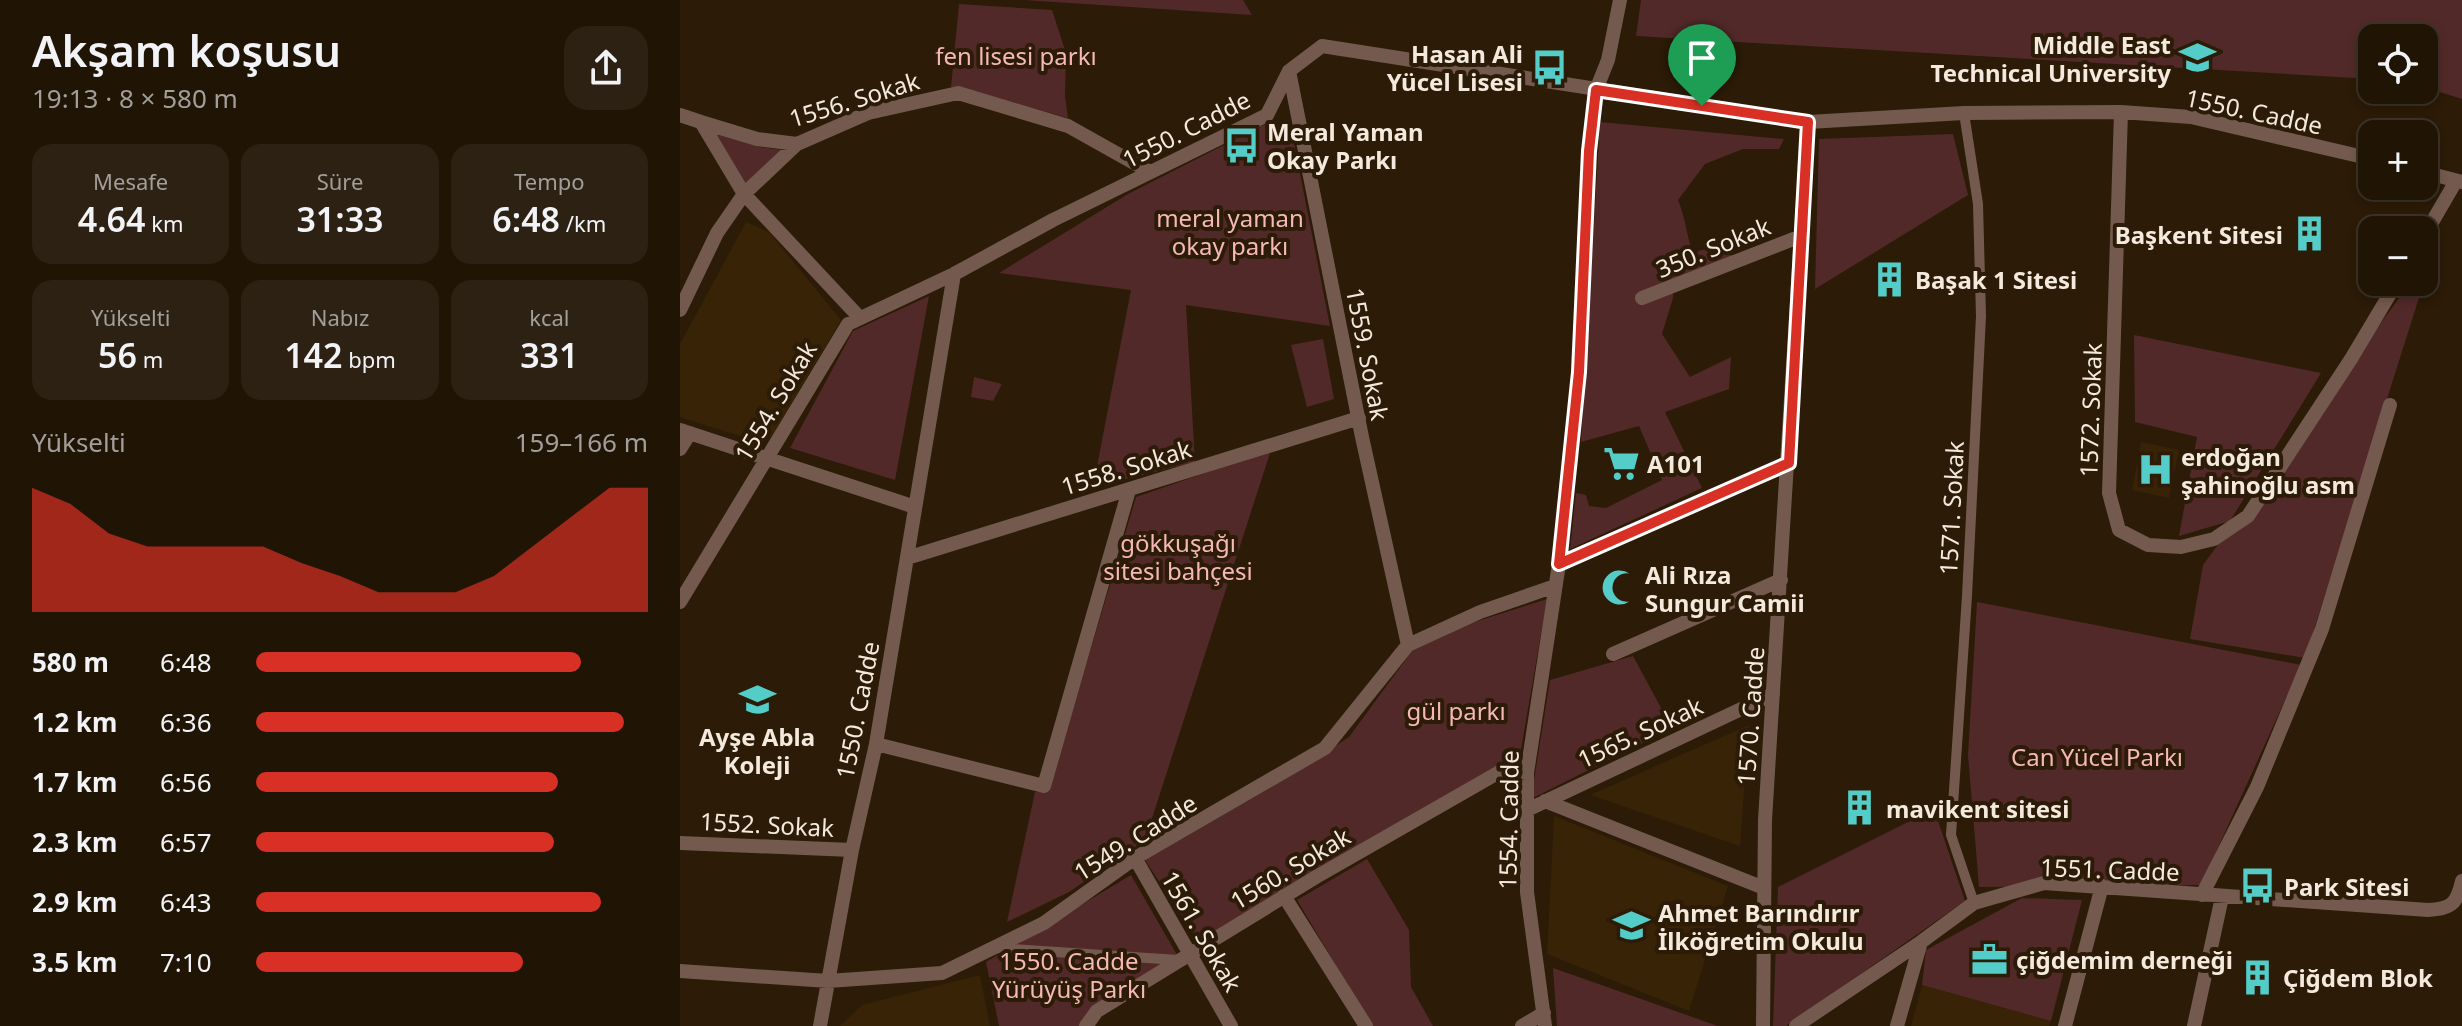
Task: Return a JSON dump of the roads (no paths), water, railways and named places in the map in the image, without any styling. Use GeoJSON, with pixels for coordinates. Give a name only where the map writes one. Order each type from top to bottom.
{"type":"FeatureCollection","features":[{"type":"Feature","properties":{"kind":"street","name":"1554. Cadde"},"geometry":{"type":"LineString","coordinates":[[1545,1020],[1527,892],[1527,773],[1559,564],[1579,372],[1589,151],[1596,90],[1608,60],[1620,0]]}},
{"type":"Feature","properties":{"kind":"street","name":"1550. Cadde"},"geometry":{"type":"LineString","coordinates":[[820,1026],[852,850],[876,744],[954,274],[1053,220],[1267,115],[1289,71],[1322,46],[1808,122],[1964,113],[2121,112],[2191,117],[2358,156]]}},
{"type":"Feature","properties":{"kind":"street","name":"1559. Sokak"},"geometry":{"type":"LineString","coordinates":[[1289,71],[1408,645]]}},
{"type":"Feature","properties":{"kind":"street","name":"1556. Sokak"},"geometry":{"type":"LineString","coordinates":[[680,115],[757,139],[797,144],[868,113],[958,93],[1068,126],[1150,172]]}},
{"type":"Feature","properties":{"kind":"street","name":"1572. Sokak"},"geometry":{"type":"LineString","coordinates":[[2121,112],[2109,493],[2119,530],[2148,545],[2181,547],[2214,539],[2248,516],[2389,296]]}},
{"type":"Feature","properties":{"kind":"street","name":"1571. Sokak"},"geometry":{"type":"LineString","coordinates":[[1964,113],[1978,204],[1981,316],[1951,835],[1974,903]]}},
{"type":"Feature","properties":{"kind":"street"},"geometry":{"type":"LineString","coordinates":[[701,122],[744,194],[860,318]]}},
{"type":"Feature","properties":{"kind":"street","name":"1570. Cadde"},"geometry":{"type":"LineString","coordinates":[[1763,1026],[1765,820],[1808,122]]}},
{"type":"Feature","properties":{"kind":"street"},"geometry":{"type":"LineString","coordinates":[[680,310],[717,233],[744,194],[797,144]]}},
{"type":"Feature","properties":{"kind":"street"},"geometry":{"type":"LineString","coordinates":[[2437,216],[2459,182],[2438,176]]}},
{"type":"Feature","properties":{"kind":"street","name":"350. Sokak"},"geometry":{"type":"LineString","coordinates":[[1642,298],[1801,236]]}},
{"type":"Feature","properties":{"kind":"street","name":"1554. Sokak"},"geometry":{"type":"LineString","coordinates":[[680,602],[848,324],[954,274]]}},
{"type":"Feature","properties":{"kind":"street"},"geometry":{"type":"LineString","coordinates":[[2202,895],[2257,787],[2311,656],[2390,405]]}},
{"type":"Feature","properties":{"kind":"street","name":"1558. Sokak"},"geometry":{"type":"LineString","coordinates":[[907,558],[1359,418]]}},
{"type":"Feature","properties":{"kind":"street"},"geometry":{"type":"LineString","coordinates":[[680,449],[685,432],[915,507]]}},
{"type":"Feature","properties":{"kind":"street"},"geometry":{"type":"LineString","coordinates":[[1559,564],[1789,463]]}},
{"type":"Feature","properties":{"kind":"street"},"geometry":{"type":"LineString","coordinates":[[876,744],[1044,786],[1129,490]]}},
{"type":"Feature","properties":{"kind":"street"},"geometry":{"type":"LineString","coordinates":[[1613,654],[1781,580]]}},
{"type":"Feature","properties":{"kind":"street","name":"1549. Cadde"},"geometry":{"type":"LineString","coordinates":[[680,971],[828,981],[942,973],[1044,923],[1135,858],[1325,748],[1408,645],[1480,612],[1555,586]]}},
{"type":"Feature","properties":{"kind":"street","name":"1565. Sokak"},"geometry":{"type":"LineString","coordinates":[[1525,811],[1773,694]]}},
{"type":"Feature","properties":{"kind":"street","name":"1560. Sokak"},"geometry":{"type":"LineString","coordinates":[[1086,1026],[1097,1011],[1284,896],[1503,770],[1527,773]]}},
{"type":"Feature","properties":{"kind":"street"},"geometry":{"type":"LineString","coordinates":[[1545,801],[1764,888]]}},
{"type":"Feature","properties":{"kind":"street","name":"1552. Sokak"},"geometry":{"type":"LineString","coordinates":[[680,843],[852,850]]}},
{"type":"Feature","properties":{"kind":"street","name":"1561. Sokak"},"geometry":{"type":"LineString","coordinates":[[1135,858],[1185,957],[1231,1026]]}},
{"type":"Feature","properties":{"kind":"street","name":"1551. Cadde"},"geometry":{"type":"LineString","coordinates":[[1796,1026],[1974,903],[2044,883],[2444,910],[2458,899],[2462,881]]}},
{"type":"Feature","properties":{"kind":"street"},"geometry":{"type":"LineString","coordinates":[[2065,1026],[2102,886]]}},
{"type":"Feature","properties":{"kind":"street"},"geometry":{"type":"LineString","coordinates":[[1284,896],[1366,1026]]}},
{"type":"Feature","properties":{"kind":"street"},"geometry":{"type":"LineString","coordinates":[[2194,1026],[2222,897]]}},
{"type":"Feature","properties":{"kind":"street"},"geometry":{"type":"LineString","coordinates":[[1897,1026],[1921,942]]}},
{"type":"Feature","properties":{"kind":"street"},"geometry":{"type":"LineString","coordinates":[[993,948],[1185,957]]}},
{"type":"Feature","properties":{"kind":"street"},"geometry":{"type":"LineString","coordinates":[[1522,1026],[1545,1020]]}},
{"type":"Feature","properties":{"kind":"place","name":"Middle East Technical University"},"geometry":{"type":"Point","coordinates":[2197,58]}},
{"type":"Feature","properties":{"kind":"place","name":"Hasan Ali Yücel Lisesi"},"geometry":{"type":"Point","coordinates":[1549,67]}},
{"type":"Feature","properties":{"kind":"place","name":"Meral Yaman Okay Parkı"},"geometry":{"type":"Point","coordinates":[1241,145]}},
{"type":"Feature","properties":{"kind":"place","name":"Başkent Sitesi"},"geometry":{"type":"Point","coordinates":[2309,234]}},
{"type":"Feature","properties":{"kind":"place","name":"Başak 1 Sitesi"},"geometry":{"type":"Point","coordinates":[1889,279]}},
{"type":"Feature","properties":{"kind":"place","name":"A101"},"geometry":{"type":"Point","coordinates":[1621,463]}},
{"type":"Feature","properties":{"kind":"place","name":"erdoğan şahinoğlu asm"},"geometry":{"type":"Point","coordinates":[2155,470]}},
{"type":"Feature","properties":{"kind":"place","name":"Ali Rıza Sungur Camii"},"geometry":{"type":"Point","coordinates":[1619,588]}},
{"type":"Feature","properties":{"kind":"place","name":"Ayşe Abla Koleji"},"geometry":{"type":"Point","coordinates":[757,699]}},
{"type":"Feature","properties":{"kind":"place","name":"mavikent sitesi"},"geometry":{"type":"Point","coordinates":[1860,808]}},
{"type":"Feature","properties":{"kind":"place","name":"Park Sitesi"},"geometry":{"type":"Point","coordinates":[2258,886]}},
{"type":"Feature","properties":{"kind":"place","name":"Ahmet Barındırır İlköğretim Okulu"},"geometry":{"type":"Point","coordinates":[1632,926]}},
{"type":"Feature","properties":{"kind":"place","name":"çiğdemim derneği"},"geometry":{"type":"Point","coordinates":[1990,959]}},
{"type":"Feature","properties":{"kind":"place","name":"Çiğdem Blok"},"geometry":{"type":"Point","coordinates":[2257,977]}},
{"type":"Feature","properties":{"kind":"park label","name":"fen lisesi parkı"},"geometry":{"type":"Point","coordinates":[1016,55]}},
{"type":"Feature","properties":{"kind":"park label","name":"meral yaman okay parkı"},"geometry":{"type":"Point","coordinates":[1230,231]}},
{"type":"Feature","properties":{"kind":"park label","name":"gökkuşağı sitesi bahçesi"},"geometry":{"type":"Point","coordinates":[1178,556]}},
{"type":"Feature","properties":{"kind":"park label","name":"gül parkı"},"geometry":{"type":"Point","coordinates":[1456,710]}},
{"type":"Feature","properties":{"kind":"park label","name":"Can Yücel Parkı"},"geometry":{"type":"Point","coordinates":[2097,756]}},
{"type":"Feature","properties":{"kind":"park label","name":"1550. Cadde Yürüyüş Parkı"},"geometry":{"type":"Point","coordinates":[1069,974]}}]}
